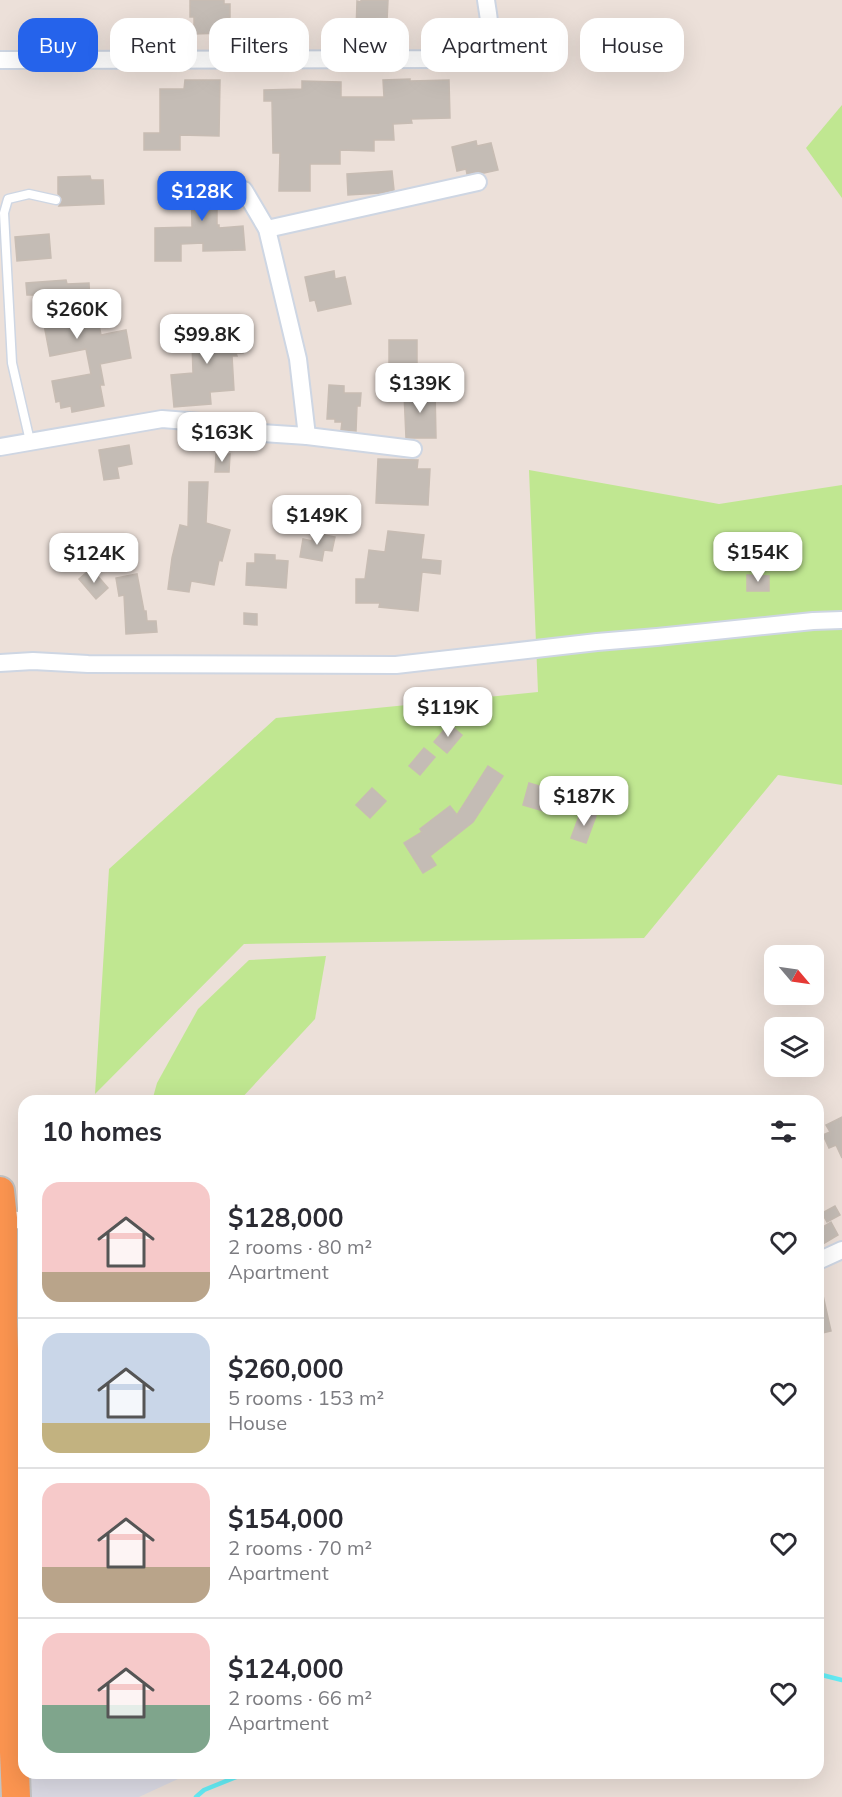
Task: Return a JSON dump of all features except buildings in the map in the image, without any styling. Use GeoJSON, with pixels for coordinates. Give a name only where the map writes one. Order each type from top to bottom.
{"type":"FeatureCollection","features":[{"type":"Feature","properties":{"kind":"highway"},"geometry":{"type":"LineString","coordinates":[[9,1210],[3,1321],[11,1433],[10,1662],[13,1782]]}},
{"type":"Feature","properties":{"kind":"street"},"geometry":{"type":"LineString","coordinates":[[0,60],[458,59],[477,57],[486,44],[490,30],[486,0]]}},
{"type":"Feature","properties":{"kind":"street"},"geometry":{"type":"LineString","coordinates":[[267,229],[478,183]]}},
{"type":"Feature","properties":{"kind":"street"},"geometry":{"type":"LineString","coordinates":[[244,190],[267,229],[298,359],[308,436]]}},
{"type":"Feature","properties":{"kind":"street"},"geometry":{"type":"LineString","coordinates":[[0,447],[162,419],[200,422],[248,432],[308,436],[413,449]]}},
{"type":"Feature","properties":{"kind":"street"},"geometry":{"type":"LineString","coordinates":[[0,663],[33,661],[88,664],[396,664],[597,642],[842,620]]}},
{"type":"Feature","properties":{"kind":"street"},"geometry":{"type":"LineString","coordinates":[[824,1258],[842,1250]]}},
{"type":"Feature","properties":{"kind":"lane"},"geometry":{"type":"LineString","coordinates":[[30,441],[12,363],[4,213],[8,200],[29,194],[56,200]]}},
{"type":"Feature","properties":{"kind":"shaded area"},"geometry":{"type":"Polygon","coordinates":[[[18,1412],[18,1779],[178,1779],[139,1797],[0,1797],[0,1422],[18,1412]]]}},
{"type":"Feature","properties":{"kind":"green space"},"geometry":{"type":"Polygon","coordinates":[[[842,105],[842,198],[806,148],[842,105]]]}},
{"type":"Feature","properties":{"kind":"green space"},"geometry":{"type":"Polygon","coordinates":[[[529,470],[719,504],[842,485],[842,785],[778,775],[644,938],[244,944],[95,1094],[109,869],[276,718],[538,692],[529,470]]]}},
{"type":"Feature","properties":{"kind":"green space"},"geometry":{"type":"Polygon","coordinates":[[[326,956],[315,1019],[245,1095],[154,1095],[157,1083],[198,1009],[249,960],[326,956]]]}},
{"type":"Feature","properties":{"kind":"waterway"},"geometry":{"type":"LineString","coordinates":[[824,1676],[842,1680]]}},
{"type":"Feature","properties":{"kind":"waterway"},"geometry":{"type":"LineString","coordinates":[[196,1797],[204,1790],[231,1779]]}}]}
